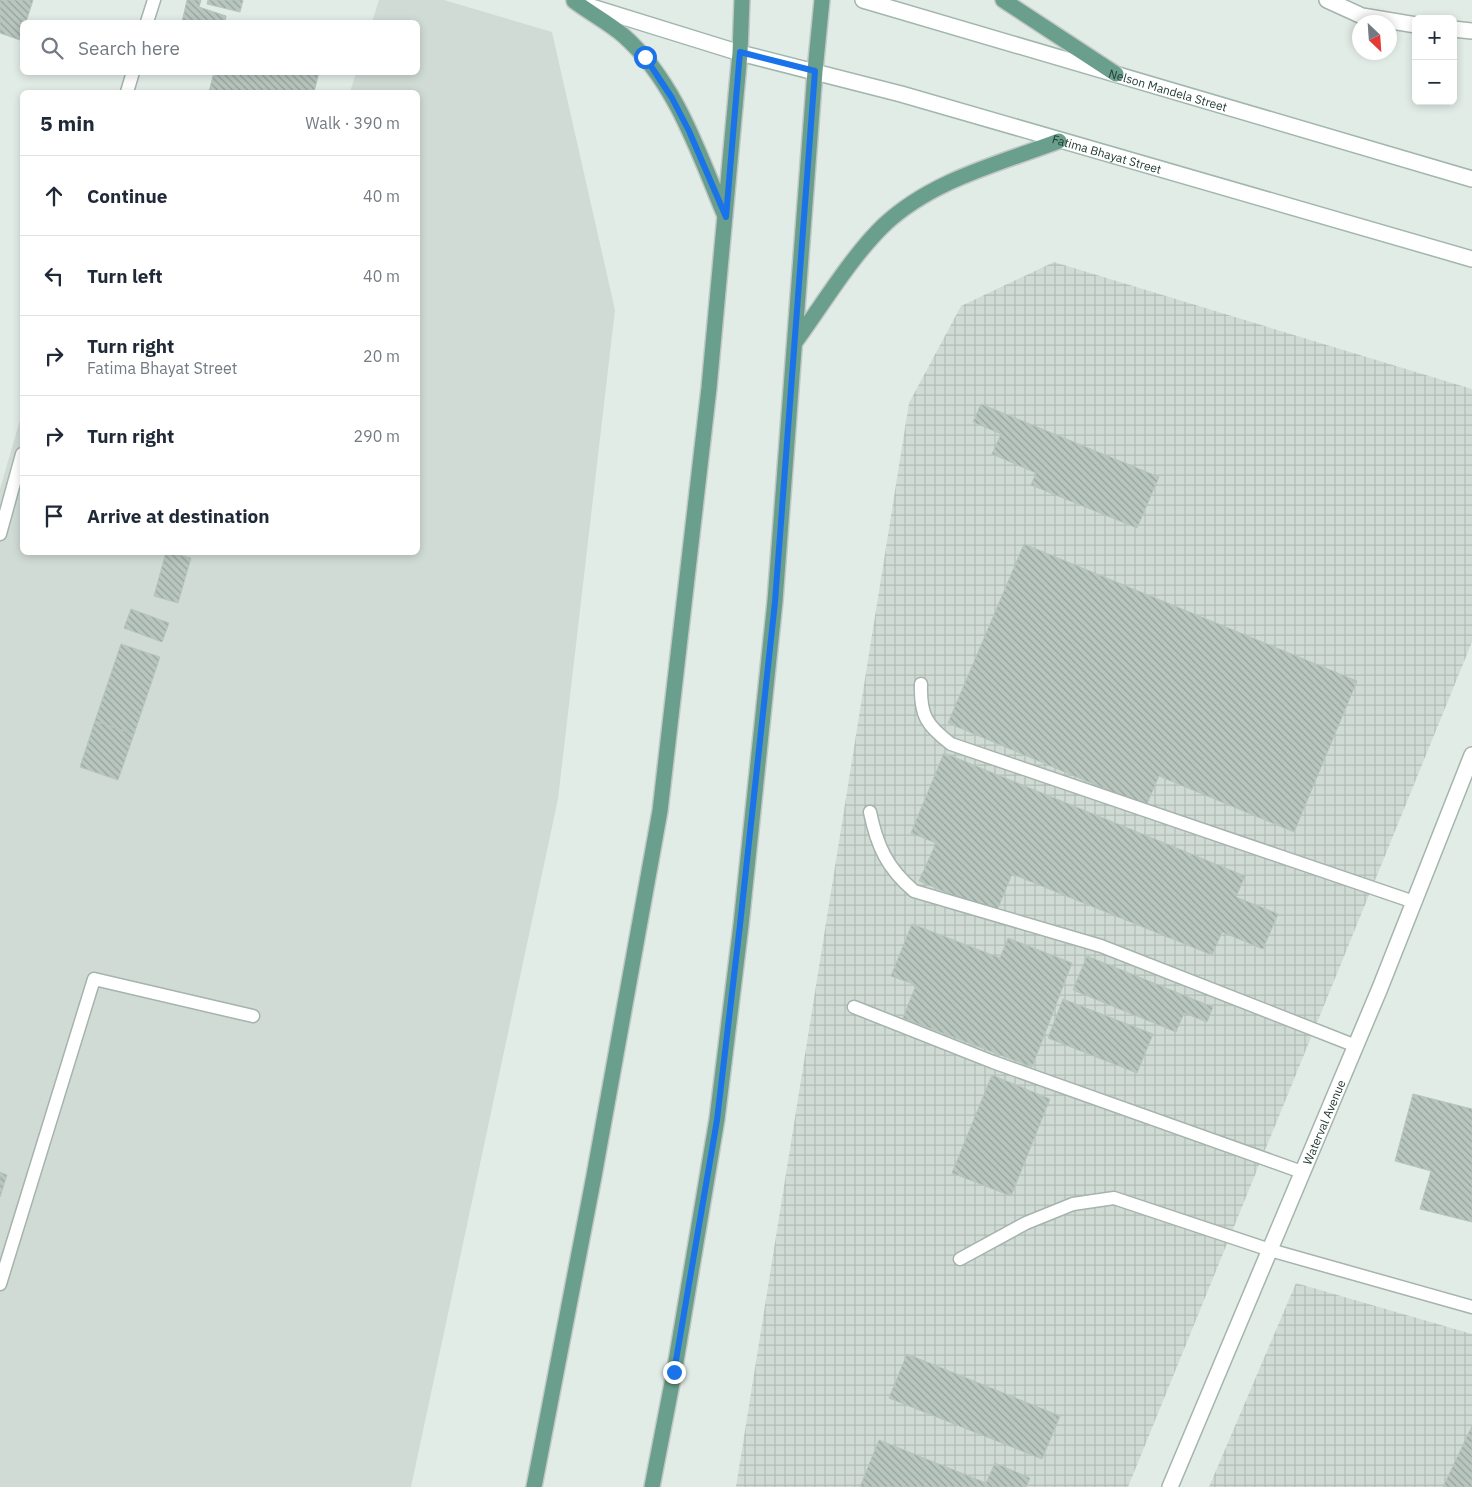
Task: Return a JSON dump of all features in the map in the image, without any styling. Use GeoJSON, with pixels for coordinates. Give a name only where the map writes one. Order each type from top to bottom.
{"type":"FeatureCollection","features":[{"type":"Feature","properties":{"kind":"main road"},"geometry":{"type":"LineString","coordinates":[[534,1487],[594,1176],[660,811],[710,388],[740,52],[742,0]]}},
{"type":"Feature","properties":{"kind":"main road"},"geometry":{"type":"LineString","coordinates":[[652,1487],[674,1372],[718,1110],[775,602],[822,0]]}},
{"type":"Feature","properties":{"kind":"main road","name":"Nelson Mandela Street"},"geometry":{"type":"LineString","coordinates":[[863,0],[1472,179]]}},
{"type":"Feature","properties":{"kind":"main road"},"geometry":{"type":"LineString","coordinates":[[1004,0],[1116,74]]}},
{"type":"Feature","properties":{"kind":"main road"},"geometry":{"type":"LineString","coordinates":[[1327,0],[1362,16],[1412,25]]}},
{"type":"Feature","properties":{"kind":"main road"},"geometry":{"type":"LineString","coordinates":[[571,1],[623,35],[645,57],[672,98],[689,131],[726,217]]}},
{"type":"Feature","properties":{"kind":"main road","name":"Fatima Bhayat Street"},"geometry":{"type":"LineString","coordinates":[[571,1],[740,52],[815,71],[1472,259]]}},
{"type":"Feature","properties":{"kind":"main road"},"geometry":{"type":"LineString","coordinates":[[1457,29],[1472,31]]}},
{"type":"Feature","properties":{"kind":"main road"},"geometry":{"type":"LineString","coordinates":[[796,341],[859,255],[884,226],[911,204],[965,175],[1059,141]]}},
{"type":"Feature","properties":{"kind":"main road","name":"Waterval Avenue"},"geometry":{"type":"LineString","coordinates":[[1170,1487],[1356,1046],[1472,756]]}},
{"type":"Feature","properties":{"kind":"lane"},"geometry":{"type":"LineString","coordinates":[[148,20],[154,0]]}},
{"type":"Feature","properties":{"kind":"lane"},"geometry":{"type":"LineString","coordinates":[[128,90],[132,75]]}},
{"type":"Feature","properties":{"kind":"lane"},"geometry":{"type":"LineString","coordinates":[[0,534],[20,461]]}},
{"type":"Feature","properties":{"kind":"lane"},"geometry":{"type":"LineString","coordinates":[[921,684],[920,706],[925,719],[936,733],[951,744],[1414,902]]}},
{"type":"Feature","properties":{"kind":"lane"},"geometry":{"type":"LineString","coordinates":[[870,812],[876,841],[887,861],[897,877],[914,891],[1101,946],[1356,1046]]}},
{"type":"Feature","properties":{"kind":"lane"},"geometry":{"type":"LineString","coordinates":[[0,1284],[94,979],[253,1016]]}},
{"type":"Feature","properties":{"kind":"lane"},"geometry":{"type":"LineString","coordinates":[[854,1007],[993,1062],[1302,1172]]}},
{"type":"Feature","properties":{"kind":"lane"},"geometry":{"type":"LineString","coordinates":[[960,1259],[1026,1223],[1073,1204],[1114,1198],[1270,1250],[1472,1307]]}},
{"type":"Feature","properties":{"kind":"shaded area"},"geometry":{"type":"Polygon","coordinates":[[[379,0],[444,0],[552,32],[615,310],[558,799],[411,1487],[0,1487],[0,489],[20,420],[20,555],[420,555],[420,90],[351,90],[355,75],[420,75],[420,20],[373,20],[379,0]]]}},
{"type":"Feature","properties":{"kind":"shaded area"},"geometry":{"type":"Polygon","coordinates":[[[1054,262],[1472,389],[1472,642],[1128,1487],[736,1487],[909,403],[961,306],[1054,262]]]}},
{"type":"Feature","properties":{"kind":"shaded area"},"geometry":{"type":"Polygon","coordinates":[[[1296,1283],[1472,1334],[1472,1487],[1209,1487],[1296,1283]]]}},
{"type":"Feature","properties":{"kind":"building"},"geometry":{"type":"Polygon","coordinates":[[[0,0],[33,0],[27,20],[20,20],[20,40],[0,33],[0,0]]]}},
{"type":"Feature","properties":{"kind":"building"},"geometry":{"type":"Polygon","coordinates":[[[187,0],[201,0],[199,7],[226,16],[225,20],[182,20],[187,0]]]}},
{"type":"Feature","properties":{"kind":"building"},"geometry":{"type":"Polygon","coordinates":[[[208,0],[243,0],[240,12],[207,4],[208,0]]]}},
{"type":"Feature","properties":{"kind":"building"},"geometry":{"type":"Polygon","coordinates":[[[213,75],[318,75],[314,90],[210,90],[213,75]]]}},
{"type":"Feature","properties":{"kind":"building"},"geometry":{"type":"Polygon","coordinates":[[[981,404],[1159,477],[1137,528],[1031,485],[1036,473],[992,454],[1001,434],[973,422],[981,404]]]}},
{"type":"Feature","properties":{"kind":"building"},"geometry":{"type":"Polygon","coordinates":[[[1024,544],[1357,681],[1294,832],[1159,776],[1146,806],[948,723],[1024,544]]]}},
{"type":"Feature","properties":{"kind":"building"},"geometry":{"type":"Polygon","coordinates":[[[165,555],[178,555],[191,558],[178,603],[154,596],[165,555]]]}},
{"type":"Feature","properties":{"kind":"building"},"geometry":{"type":"Polygon","coordinates":[[[131,609],[169,623],[162,642],[124,628],[131,609]]]}},
{"type":"Feature","properties":{"kind":"building"},"geometry":{"type":"Polygon","coordinates":[[[121,644],[160,657],[134,734],[95,721],[121,644]]]}},
{"type":"Feature","properties":{"kind":"building"},"geometry":{"type":"Polygon","coordinates":[[[95,721],[134,734],[118,780],[80,767],[95,721]]]}},
{"type":"Feature","properties":{"kind":"building"},"geometry":{"type":"Polygon","coordinates":[[[944,753],[1245,876],[1236,897],[1278,914],[1263,949],[1222,932],[1212,955],[1012,874],[996,913],[919,881],[936,843],[911,833],[944,753]]]}},
{"type":"Feature","properties":{"kind":"building"},"geometry":{"type":"Polygon","coordinates":[[[912,924],[1000,958],[1008,938],[1072,963],[1032,1067],[903,1018],[916,985],[891,976],[912,924]]]}},
{"type":"Feature","properties":{"kind":"building"},"geometry":{"type":"Polygon","coordinates":[[[1087,956],[1213,1007],[1207,1022],[1184,1013],[1176,1032],[1073,990],[1087,956]]]}},
{"type":"Feature","properties":{"kind":"building"},"geometry":{"type":"Polygon","coordinates":[[[1063,999],[1153,1034],[1137,1073],[1048,1038],[1063,999]]]}},
{"type":"Feature","properties":{"kind":"building"},"geometry":{"type":"Polygon","coordinates":[[[992,1075],[1050,1099],[1011,1196],[952,1173],[992,1075]]]}},
{"type":"Feature","properties":{"kind":"building"},"geometry":{"type":"Polygon","coordinates":[[[1413,1094],[1472,1109],[1472,1222],[1420,1209],[1431,1171],[1395,1161],[1413,1094]]]}},
{"type":"Feature","properties":{"kind":"building"},"geometry":{"type":"Polygon","coordinates":[[[0,1172],[7,1175],[0,1197],[0,1172]]]}},
{"type":"Feature","properties":{"kind":"building"},"geometry":{"type":"Polygon","coordinates":[[[907,1354],[1060,1416],[1042,1459],[889,1398],[907,1354]]]}},
{"type":"Feature","properties":{"kind":"building"},"geometry":{"type":"Polygon","coordinates":[[[1472,1426],[1472,1487],[1443,1487],[1472,1426]]]}},
{"type":"Feature","properties":{"kind":"building"},"geometry":{"type":"Polygon","coordinates":[[[879,1440],[986,1483],[995,1463],[1030,1478],[1026,1487],[860,1487],[879,1440]]]}},
{"type":"Feature","properties":{"kind":"route"},"geometry":{"type":"LineString","coordinates":[[645,57],[672,98],[689,131],[726,217],[740,52],[815,71],[775,602],[740,925],[717,1120],[674,1372]]}}]}
